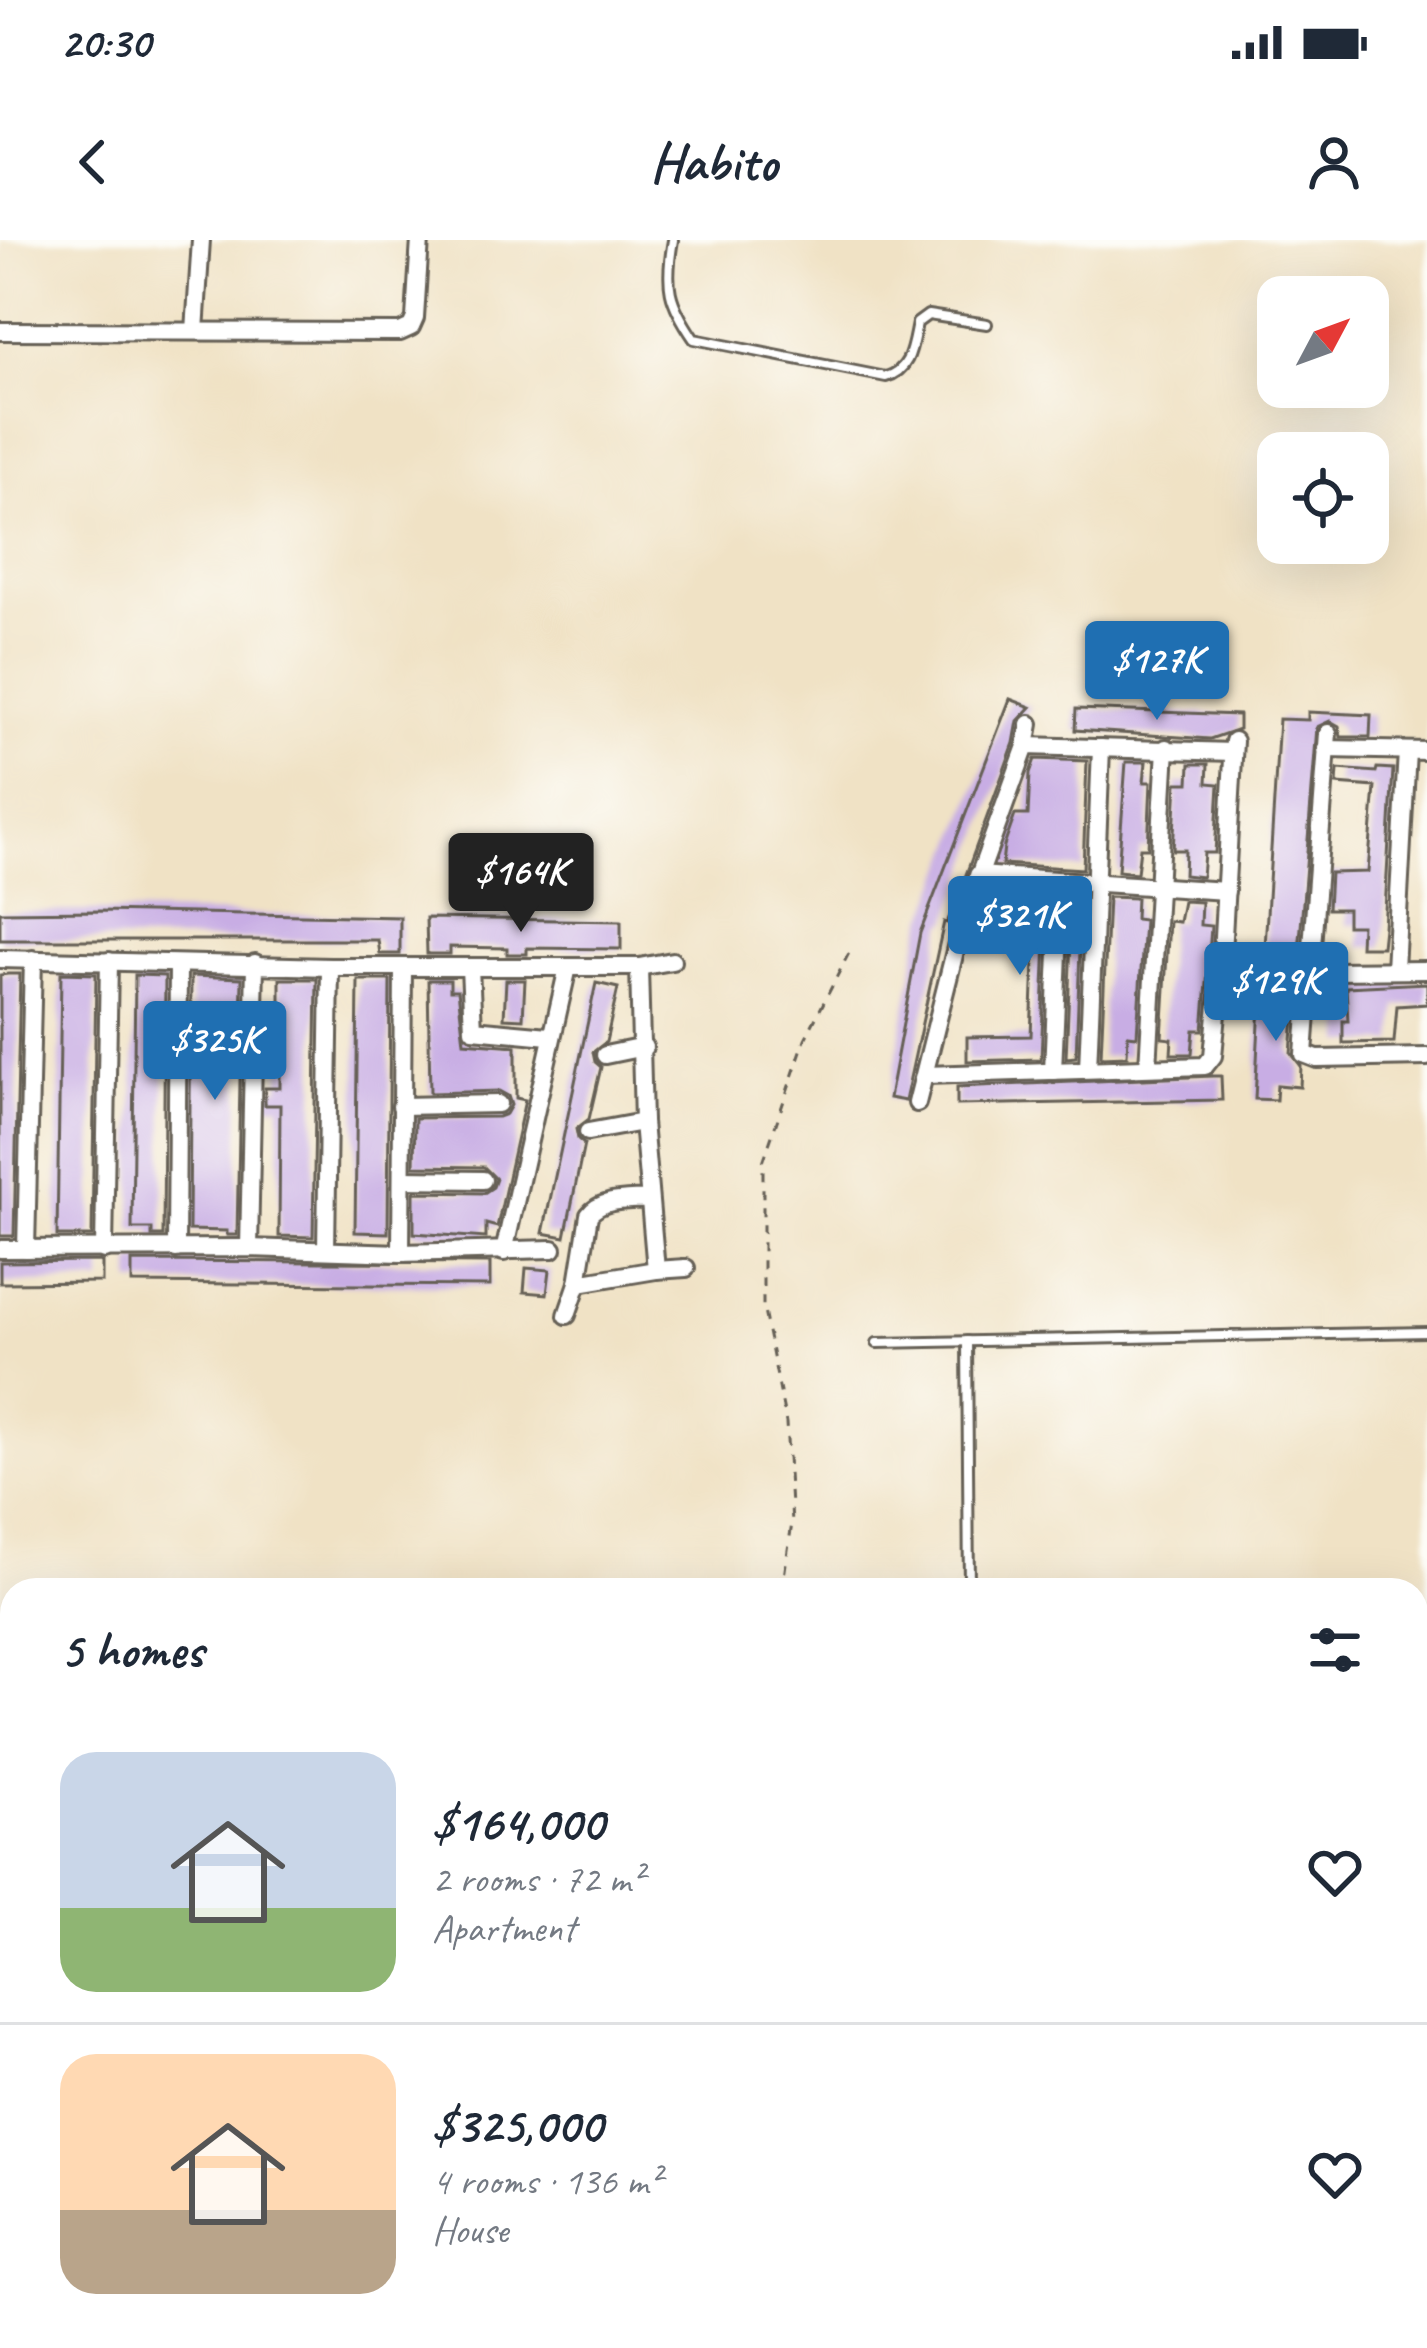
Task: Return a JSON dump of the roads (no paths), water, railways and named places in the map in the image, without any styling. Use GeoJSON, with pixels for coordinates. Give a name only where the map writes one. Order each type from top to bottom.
{"type":"FeatureCollection","features":[{"type":"Feature","properties":{"kind":"street"},"geometry":{"type":"LineString","coordinates":[[195,332],[202,240]]}},
{"type":"Feature","properties":{"kind":"street"},"geometry":{"type":"LineString","coordinates":[[0,331],[400,332],[411,327],[415,318],[420,240]]}},
{"type":"Feature","properties":{"kind":"street"},"geometry":{"type":"LineString","coordinates":[[917,1103],[962,923],[1030,724]]}},
{"type":"Feature","properties":{"kind":"street"},"geometry":{"type":"LineString","coordinates":[[1427,752],[1328,741],[1304,1054],[1309,1058],[1427,1057]]}},
{"type":"Feature","properties":{"kind":"street"},"geometry":{"type":"LineString","coordinates":[[926,1076],[1211,1063],[1234,746],[1026,746]]}},
{"type":"Feature","properties":{"kind":"street"},"geometry":{"type":"LineString","coordinates":[[1088,1069],[1101,748]]}},
{"type":"Feature","properties":{"kind":"street"},"geometry":{"type":"LineString","coordinates":[[1148,1067],[1166,748]]}},
{"type":"Feature","properties":{"kind":"street"},"geometry":{"type":"LineString","coordinates":[[1395,969],[1407,751]]}},
{"type":"Feature","properties":{"kind":"street"},"geometry":{"type":"LineString","coordinates":[[978,874],[1226,891]]}},
{"type":"Feature","properties":{"kind":"street"},"geometry":{"type":"LineString","coordinates":[[1053,1071],[1061,881]]}},
{"type":"Feature","properties":{"kind":"street"},"geometry":{"type":"LineString","coordinates":[[0,958],[470,968],[639,967],[672,961]]}},
{"type":"Feature","properties":{"kind":"street"},"geometry":{"type":"LineString","coordinates":[[26,1249],[33,959]]}},
{"type":"Feature","properties":{"kind":"street"},"geometry":{"type":"LineString","coordinates":[[104,1250],[109,961]]}},
{"type":"Feature","properties":{"kind":"street"},"geometry":{"type":"LineString","coordinates":[[249,1248],[255,963]]}},
{"type":"Feature","properties":{"kind":"street"},"geometry":{"type":"LineString","coordinates":[[176,1249],[178,964]]}},
{"type":"Feature","properties":{"kind":"street"},"geometry":{"type":"LineString","coordinates":[[326,1250],[330,967]]}},
{"type":"Feature","properties":{"kind":"street"},"geometry":{"type":"LineString","coordinates":[[401,1253],[404,967]]}},
{"type":"Feature","properties":{"kind":"street"},"geometry":{"type":"LineString","coordinates":[[504,1252],[568,967]]}},
{"type":"Feature","properties":{"kind":"street"},"geometry":{"type":"LineString","coordinates":[[639,967],[643,1121],[656,1270]]}},
{"type":"Feature","properties":{"kind":"street"},"geometry":{"type":"LineString","coordinates":[[470,968],[472,1029],[549,1036]]}},
{"type":"Feature","properties":{"kind":"street"},"geometry":{"type":"LineString","coordinates":[[1221,972],[1427,970]]}},
{"type":"Feature","properties":{"kind":"street"},"geometry":{"type":"LineString","coordinates":[[605,1055],[644,1047]]}},
{"type":"Feature","properties":{"kind":"street"},"geometry":{"type":"LineString","coordinates":[[401,1106],[498,1104]]}},
{"type":"Feature","properties":{"kind":"street"},"geometry":{"type":"LineString","coordinates":[[588,1132],[643,1121]]}},
{"type":"Feature","properties":{"kind":"street"},"geometry":{"type":"LineString","coordinates":[[402,1179],[483,1180]]}},
{"type":"Feature","properties":{"kind":"street"},"geometry":{"type":"LineString","coordinates":[[567,1315],[578,1283],[589,1215],[601,1204],[648,1199]]}},
{"type":"Feature","properties":{"kind":"street"},"geometry":{"type":"LineString","coordinates":[[0,1249],[553,1250]]}},
{"type":"Feature","properties":{"kind":"street"},"geometry":{"type":"LineString","coordinates":[[578,1283],[686,1268]]}},
{"type":"Feature","properties":{"kind":"lane"},"geometry":{"type":"LineString","coordinates":[[673,240],[667,284],[673,308],[694,339],[886,377],[899,374],[909,359],[916,323],[928,315],[987,324]]}},
{"type":"Feature","properties":{"kind":"lane"},"geometry":{"type":"LineString","coordinates":[[877,1343],[1427,1332]]}},
{"type":"Feature","properties":{"kind":"lane"},"geometry":{"type":"LineString","coordinates":[[967,1341],[969,1578]]}}]}
